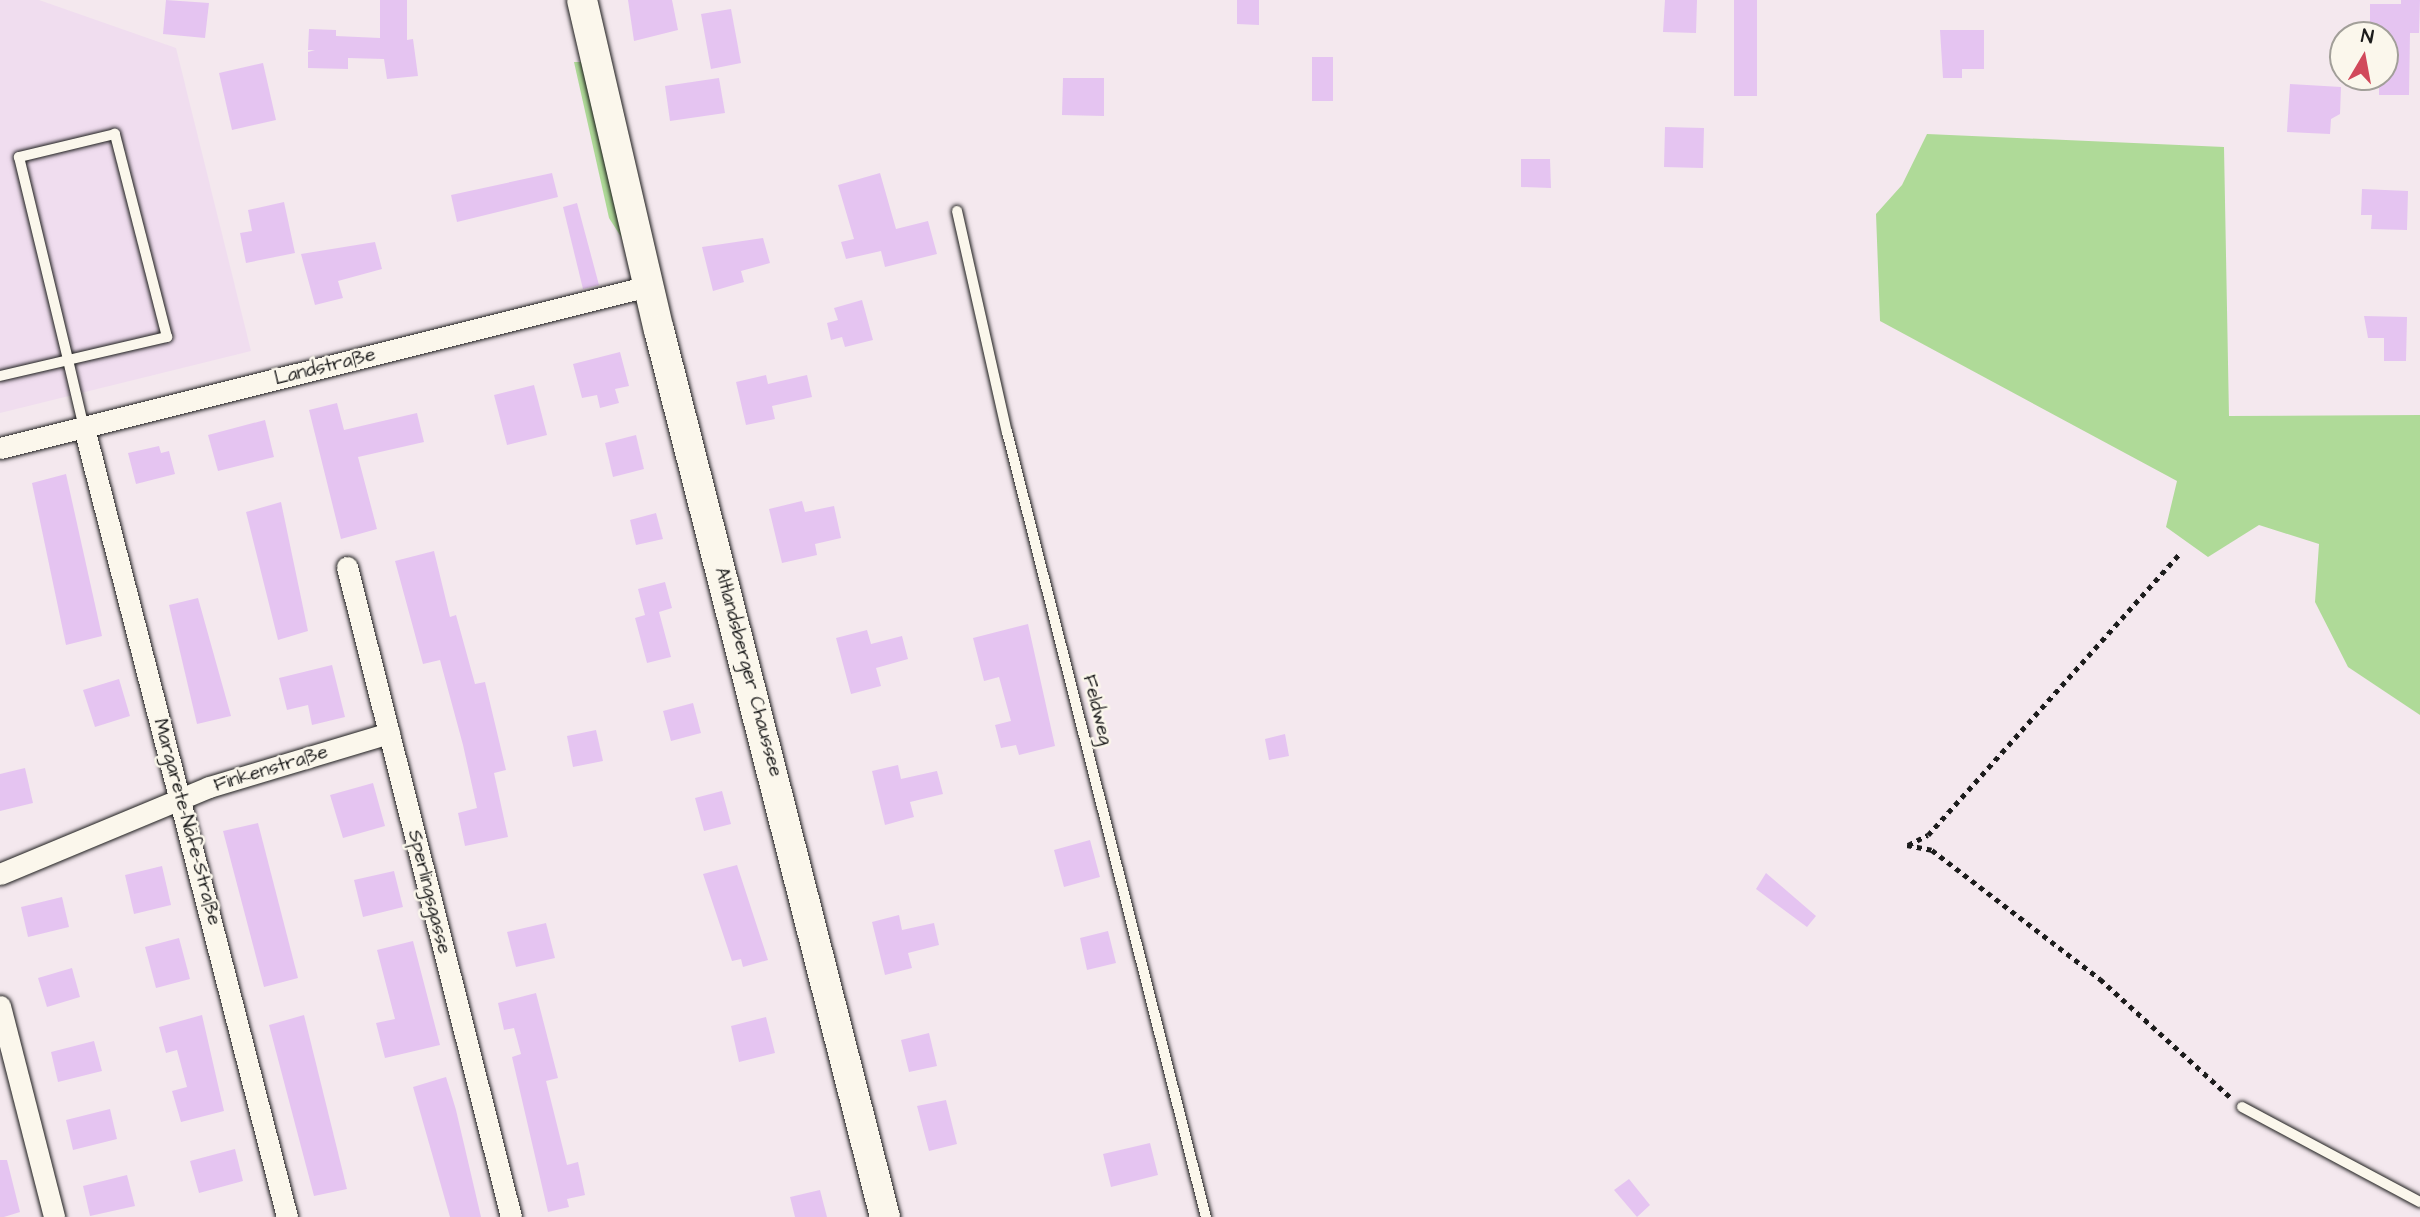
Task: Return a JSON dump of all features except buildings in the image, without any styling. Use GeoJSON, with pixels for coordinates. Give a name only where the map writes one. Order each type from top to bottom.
{"type":"FeatureCollection","features":[{"type":"Feature","properties":{"kind":"main road","name":"Altlandsberger Chaussee"},"geometry":{"type":"LineString","coordinates":[[582,0],[649,286],[885,1217]]}},
{"type":"Feature","properties":{"kind":"street","name":"Landstraße"},"geometry":{"type":"LineString","coordinates":[[0,448],[649,286]]}},
{"type":"Feature","properties":{"kind":"street","name":"Margarete-Näfe-Straße"},"geometry":{"type":"LineString","coordinates":[[84,428],[184,800],[287,1217]]}},
{"type":"Feature","properties":{"kind":"street","name":"Sperlingsgasse"},"geometry":{"type":"LineString","coordinates":[[347,567],[511,1217]]}},
{"type":"Feature","properties":{"kind":"street","name":"Finkenstraße"},"geometry":{"type":"LineString","coordinates":[[0,874],[184,800],[209,787],[388,733]]}},
{"type":"Feature","properties":{"kind":"street"},"geometry":{"type":"LineString","coordinates":[[0,1006],[54,1217]]}},
{"type":"Feature","properties":{"kind":"lane"},"geometry":{"type":"LineString","coordinates":[[0,376],[68,360],[167,337],[115,134],[19,157],[68,360],[84,428]]}},
{"type":"Feature","properties":{"kind":"lane","name":"Feldweg"},"geometry":{"type":"LineString","coordinates":[[957,211],[1007,432],[1206,1217]]}},
{"type":"Feature","properties":{"kind":"lane"},"geometry":{"type":"LineString","coordinates":[[2242,1107],[2420,1202]]}},
{"type":"Feature","properties":{"kind":"path"},"geometry":{"type":"LineString","coordinates":[[2179,554],[1928,835],[1908,845],[1932,850],[2100,979],[2242,1107]]}},
{"type":"Feature","properties":{"kind":"shaded area"},"geometry":{"type":"Polygon","coordinates":[[[0,0],[39,0],[176,48],[251,351],[0,413],[0,0]]]}},
{"type":"Feature","properties":{"kind":"green space"},"geometry":{"type":"Polygon","coordinates":[[[574,62],[586,62],[625,243],[609,218],[574,62]]]}},
{"type":"Feature","properties":{"kind":"green space"},"geometry":{"type":"Polygon","coordinates":[[[1927,134],[2224,147],[2229,416],[2420,415],[2420,715],[2348,667],[2315,602],[2319,544],[2259,525],[2208,557],[2166,527],[2177,481],[1880,321],[1876,214],[1902,185],[1927,134]]]}}]}
